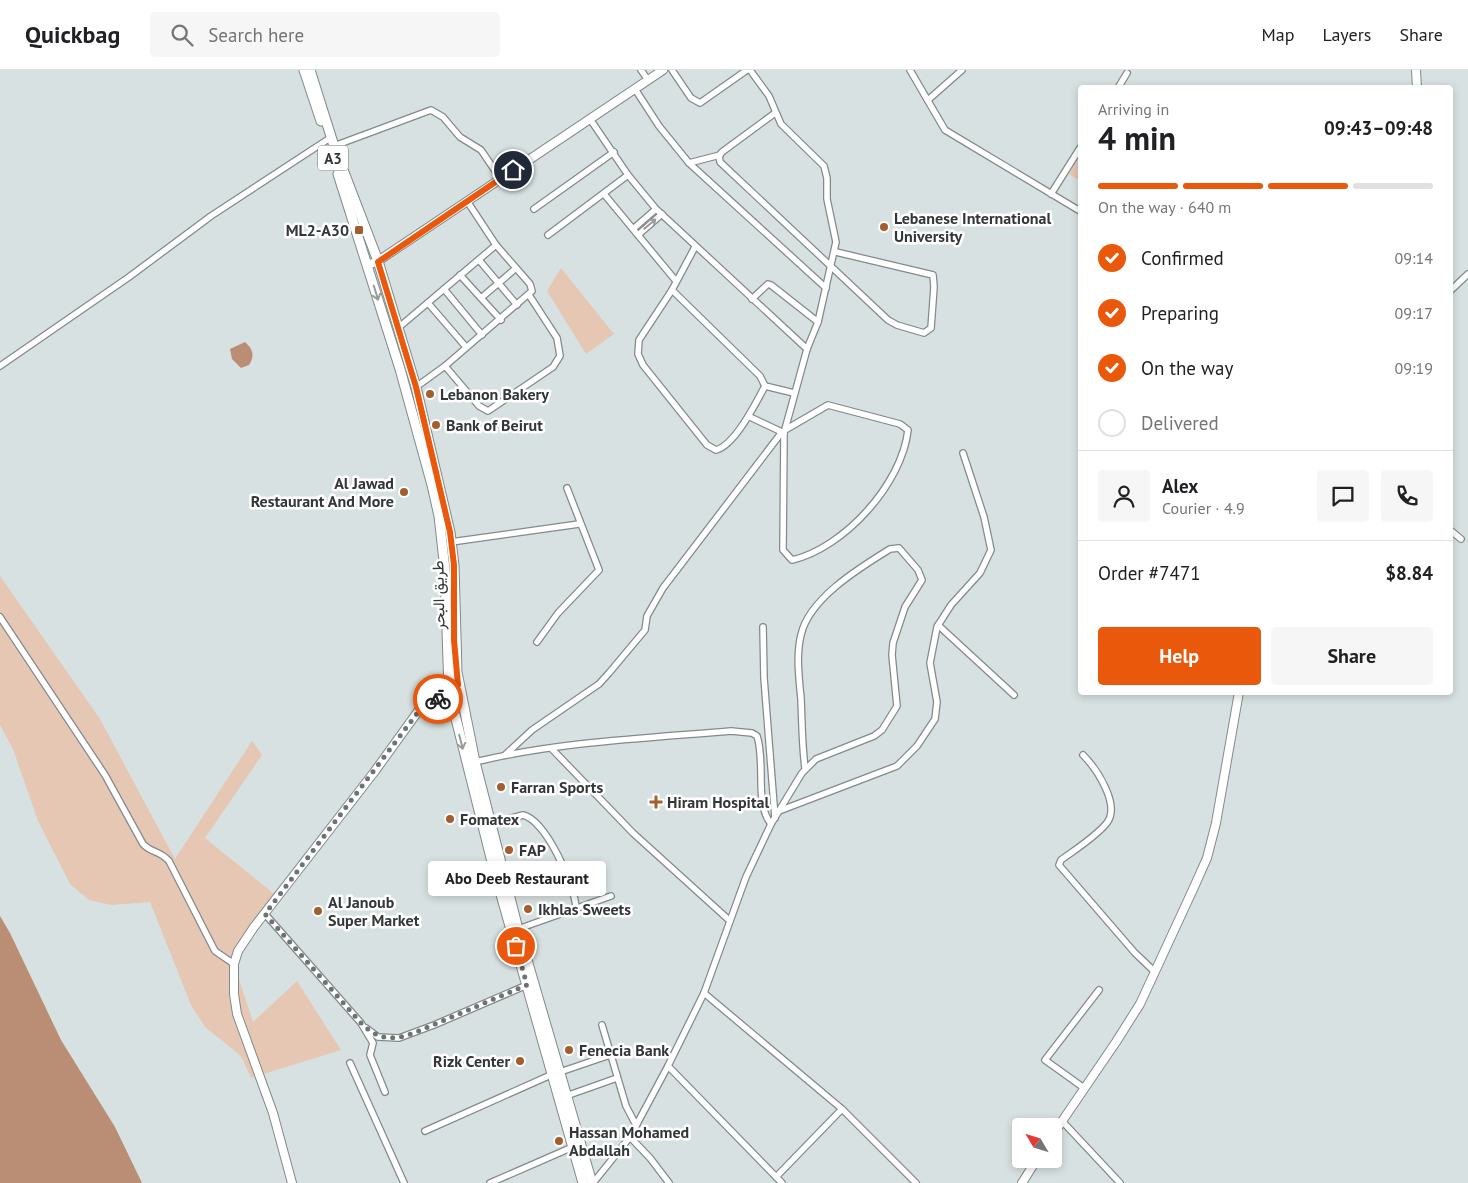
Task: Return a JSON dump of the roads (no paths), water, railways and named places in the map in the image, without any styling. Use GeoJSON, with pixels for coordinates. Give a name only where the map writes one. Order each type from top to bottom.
{"type":"FeatureCollection","features":[{"type":"Feature","properties":{"kind":"highway","name":"طريق البحر"},"geometry":{"type":"LineString","coordinates":[[304,70],[378,262],[416,387],[442,494],[451,542],[458,685],[475,762],[576,1146],[593,1183]]}},
{"type":"Feature","properties":{"kind":"highway","name":"طريق البحر"},"geometry":{"type":"LineString","coordinates":[[310,70],[400,369],[439,516],[445,570],[449,690],[492,862],[527,985],[556,1073],[566,1096],[583,1183]]}},
{"type":"Feature","properties":{"kind":"highway"},"geometry":{"type":"LineString","coordinates":[[424,706],[454,711]]}},
{"type":"Feature","properties":{"kind":"main road"},"geometry":{"type":"LineString","coordinates":[[368,265],[378,262],[500,178],[663,70]]}},
{"type":"Feature","properties":{"kind":"main road"},"geometry":{"type":"LineString","coordinates":[[1416,70],[1417,85]]}},
{"type":"Feature","properties":{"kind":"main road"},"geometry":{"type":"LineString","coordinates":[[289,1182],[273,1113],[237,1014],[234,994],[234,964],[244,940],[424,706],[432,692],[457,672]]}},
{"type":"Feature","properties":{"kind":"main road"},"geometry":{"type":"LineString","coordinates":[[424,706],[458,685]]}},
{"type":"Feature","properties":{"kind":"main road"},"geometry":{"type":"LineString","coordinates":[[1062,1120],[1128,1025],[1156,972],[1206,858],[1219,809],[1238,695]]}},
{"type":"Feature","properties":{"kind":"main road"},"geometry":{"type":"LineString","coordinates":[[1022,1183],[1031,1168]]}},
{"type":"Feature","properties":{"kind":"street"},"geometry":{"type":"LineString","coordinates":[[641,70],[648,80]]}},
{"type":"Feature","properties":{"kind":"street"},"geometry":{"type":"LineString","coordinates":[[505,755],[532,730],[599,684],[610,673],[644,630],[647,616],[663,588],[784,432],[828,405],[877,416],[904,425],[908,430],[894,472],[866,513],[837,538],[807,557],[792,560],[783,550],[784,432],[807,349],[818,322],[831,264],[836,252],[836,242],[827,200],[826,171],[820,160],[781,124],[769,96],[752,71],[700,103],[691,98],[672,70]]}},
{"type":"Feature","properties":{"kind":"street"},"geometry":{"type":"LineString","coordinates":[[910,70],[945,130],[1078,210]]}},
{"type":"Feature","properties":{"kind":"street"},"geometry":{"type":"LineString","coordinates":[[928,100],[962,70]]}},
{"type":"Feature","properties":{"kind":"street"},"geometry":{"type":"LineString","coordinates":[[1120,85],[1127,73]]}},
{"type":"Feature","properties":{"kind":"street"},"geometry":{"type":"LineString","coordinates":[[635,89],[659,126],[689,164],[826,288]]}},
{"type":"Feature","properties":{"kind":"street"},"geometry":{"type":"LineString","coordinates":[[0,366],[129,277],[211,216],[331,143],[432,110],[443,117],[460,137],[481,150],[500,178]]}},
{"type":"Feature","properties":{"kind":"street"},"geometry":{"type":"LineString","coordinates":[[689,164],[720,154],[775,113]]}},
{"type":"Feature","properties":{"kind":"street"},"geometry":{"type":"LineString","coordinates":[[590,119],[628,175],[656,209],[807,349]]}},
{"type":"Feature","properties":{"kind":"street"},"geometry":{"type":"LineString","coordinates":[[1051,194],[1078,151]]}},
{"type":"Feature","properties":{"kind":"street"},"geometry":{"type":"LineString","coordinates":[[534,208],[614,152]]}},
{"type":"Feature","properties":{"kind":"street"},"geometry":{"type":"LineString","coordinates":[[720,154],[720,162],[892,323],[924,333],[931,328],[933,275],[836,252]]}},
{"type":"Feature","properties":{"kind":"street"},"geometry":{"type":"LineString","coordinates":[[548,235],[628,175]]}},
{"type":"Feature","properties":{"kind":"street"},"geometry":{"type":"LineString","coordinates":[[604,194],[676,281]]}},
{"type":"Feature","properties":{"kind":"street"},"geometry":{"type":"LineString","coordinates":[[416,387],[501,320],[529,295],[533,288],[496,245],[467,201]]}},
{"type":"Feature","properties":{"kind":"street"},"geometry":{"type":"LineString","coordinates":[[633,229],[656,209]]}},
{"type":"Feature","properties":{"kind":"street"},"geometry":{"type":"LineString","coordinates":[[638,235],[662,214]]}},
{"type":"Feature","properties":{"kind":"street"},"geometry":{"type":"LineString","coordinates":[[398,328],[496,245]]}},
{"type":"Feature","properties":{"kind":"street"},"geometry":{"type":"LineString","coordinates":[[695,247],[672,290],[639,340],[638,354],[643,365],[712,448],[719,450],[725,446],[750,417],[766,386]]}},
{"type":"Feature","properties":{"kind":"street"},"geometry":{"type":"LineString","coordinates":[[479,260],[517,305]]}},
{"type":"Feature","properties":{"kind":"street"},"geometry":{"type":"LineString","coordinates":[[481,298],[516,269]]}},
{"type":"Feature","properties":{"kind":"street"},"geometry":{"type":"LineString","coordinates":[[1453,289],[1468,274]]}},
{"type":"Feature","properties":{"kind":"street"},"geometry":{"type":"LineString","coordinates":[[460,275],[501,320]]}},
{"type":"Feature","properties":{"kind":"street"},"geometry":{"type":"LineString","coordinates":[[752,299],[768,284],[771,285],[818,322]]}},
{"type":"Feature","properties":{"kind":"street"},"geometry":{"type":"LineString","coordinates":[[444,289],[482,335]]}},
{"type":"Feature","properties":{"kind":"street"},"geometry":{"type":"LineString","coordinates":[[672,290],[760,376],[766,386],[794,392]]}},
{"type":"Feature","properties":{"kind":"street"},"geometry":{"type":"LineString","coordinates":[[445,366],[479,406],[488,410],[553,367],[559,360],[557,338],[529,295]]}},
{"type":"Feature","properties":{"kind":"street"},"geometry":{"type":"LineString","coordinates":[[428,303],[466,347]]}},
{"type":"Feature","properties":{"kind":"street"},"geometry":{"type":"LineString","coordinates":[[750,417],[784,432]]}},
{"type":"Feature","properties":{"kind":"street"},"geometry":{"type":"LineString","coordinates":[[779,812],[896,766],[917,746],[932,724],[937,712],[930,664],[933,639],[938,625],[951,605],[980,573],[991,550],[984,517],[963,453]]}},
{"type":"Feature","properties":{"kind":"street"},"geometry":{"type":"LineString","coordinates":[[537,642],[563,607],[598,570],[579,524],[567,488]]}},
{"type":"Feature","properties":{"kind":"street"},"geometry":{"type":"LineString","coordinates":[[451,542],[579,524]]}},
{"type":"Feature","properties":{"kind":"street"},"geometry":{"type":"LineString","coordinates":[[1453,532],[1461,539]]}},
{"type":"Feature","properties":{"kind":"street"},"geometry":{"type":"LineString","coordinates":[[593,1183],[630,1137],[668,1066],[704,993],[728,920],[771,824],[805,768],[816,759],[874,736],[882,730],[895,711],[898,698],[892,655],[893,644],[905,607],[922,580],[918,570],[899,548],[890,549],[847,577],[822,601],[805,623],[800,642],[799,663],[805,768]]}},
{"type":"Feature","properties":{"kind":"street"},"geometry":{"type":"LineString","coordinates":[[0,617],[106,775],[143,844],[150,850],[160,852],[169,861],[215,951],[234,964]]}},
{"type":"Feature","properties":{"kind":"street"},"geometry":{"type":"LineString","coordinates":[[938,625],[1014,695]]}},
{"type":"Feature","properties":{"kind":"street"},"geometry":{"type":"LineString","coordinates":[[763,626],[764,678],[775,818]]}},
{"type":"Feature","properties":{"kind":"street"},"geometry":{"type":"LineString","coordinates":[[475,762],[505,755],[731,731],[752,733],[756,736],[760,750],[763,813],[771,824]]}},
{"type":"Feature","properties":{"kind":"street"},"geometry":{"type":"LineString","coordinates":[[552,750],[633,833],[728,920]]}},
{"type":"Feature","properties":{"kind":"street"},"geometry":{"type":"LineString","coordinates":[[1083,756],[1104,784],[1110,798],[1111,812],[1108,823],[1061,860],[1059,865],[1135,953],[1156,972]]}},
{"type":"Feature","properties":{"kind":"street"},"geometry":{"type":"LineString","coordinates":[[491,823],[523,815],[530,818],[555,848],[574,895],[576,908]]}},
{"type":"Feature","properties":{"kind":"street"},"geometry":{"type":"LineString","coordinates":[[518,929],[611,896]]}},
{"type":"Feature","properties":{"kind":"street"},"geometry":{"type":"LineString","coordinates":[[265,914],[361,1023],[378,1037],[399,1038],[527,985]]}},
{"type":"Feature","properties":{"kind":"street"},"geometry":{"type":"LineString","coordinates":[[1084,1088],[1045,1060],[1099,990]]}},
{"type":"Feature","properties":{"kind":"street"},"geometry":{"type":"LineString","coordinates":[[704,993],[842,1109],[916,1183]]}},
{"type":"Feature","properties":{"kind":"street"},"geometry":{"type":"LineString","coordinates":[[361,1023],[372,1043],[370,1055],[385,1092]]}},
{"type":"Feature","properties":{"kind":"street"},"geometry":{"type":"LineString","coordinates":[[602,1025],[626,1106],[636,1126]]}},
{"type":"Feature","properties":{"kind":"street"},"geometry":{"type":"LineString","coordinates":[[425,1132],[556,1073],[610,1055]]}},
{"type":"Feature","properties":{"kind":"street"},"geometry":{"type":"LineString","coordinates":[[350,1063],[404,1183]]}},
{"type":"Feature","properties":{"kind":"street"},"geometry":{"type":"LineString","coordinates":[[668,1066],[782,1183]]}},
{"type":"Feature","properties":{"kind":"street"},"geometry":{"type":"LineString","coordinates":[[566,1096],[617,1078]]}},
{"type":"Feature","properties":{"kind":"street"},"geometry":{"type":"LineString","coordinates":[[776,1177],[842,1109]]}},
{"type":"Feature","properties":{"kind":"street"},"geometry":{"type":"LineString","coordinates":[[1062,1120],[1120,1183]]}},
{"type":"Feature","properties":{"kind":"street"},"geometry":{"type":"LineString","coordinates":[[630,1137],[650,1158],[669,1183]]}},
{"type":"Feature","properties":{"kind":"street"},"geometry":{"type":"LineString","coordinates":[[490,1183],[576,1146]]}},
{"type":"Feature","properties":{"kind":"place","name":"Lebanese International University"},"geometry":{"type":"Point","coordinates":[884,227]}},
{"type":"Feature","properties":{"kind":"place","name":"ML2-A30"},"geometry":{"type":"Point","coordinates":[359,230]}},
{"type":"Feature","properties":{"kind":"place","name":"Lebanon Bakery"},"geometry":{"type":"Point","coordinates":[430,394]}},
{"type":"Feature","properties":{"kind":"place","name":"Bank of Beirut"},"geometry":{"type":"Point","coordinates":[436,425]}},
{"type":"Feature","properties":{"kind":"place","name":"Al Jawad Restaurant And More"},"geometry":{"type":"Point","coordinates":[404,492]}},
{"type":"Feature","properties":{"kind":"place","name":"Farran Sports"},"geometry":{"type":"Point","coordinates":[501,787]}},
{"type":"Feature","properties":{"kind":"place","name":"Hiram Hospital"},"geometry":{"type":"Point","coordinates":[656,802]}},
{"type":"Feature","properties":{"kind":"place","name":"Fomatex"},"geometry":{"type":"Point","coordinates":[450,819]}},
{"type":"Feature","properties":{"kind":"place","name":"FAP"},"geometry":{"type":"Point","coordinates":[509,850]}},
{"type":"Feature","properties":{"kind":"place","name":"Ikhlas Sweets"},"geometry":{"type":"Point","coordinates":[528,909]}},
{"type":"Feature","properties":{"kind":"place","name":"Al Janoub Super Market"},"geometry":{"type":"Point","coordinates":[318,911]}},
{"type":"Feature","properties":{"kind":"place","name":"Abo Deeb Restaurant"},"geometry":{"type":"Point","coordinates":[516,946]}},
{"type":"Feature","properties":{"kind":"place","name":"Fenecia Bank"},"geometry":{"type":"Point","coordinates":[569,1050]}},
{"type":"Feature","properties":{"kind":"place","name":"Rizk Center"},"geometry":{"type":"Point","coordinates":[520,1061]}},
{"type":"Feature","properties":{"kind":"place","name":"Hassan Mohamed Abdallah"},"geometry":{"type":"Point","coordinates":[559,1141]}}]}
